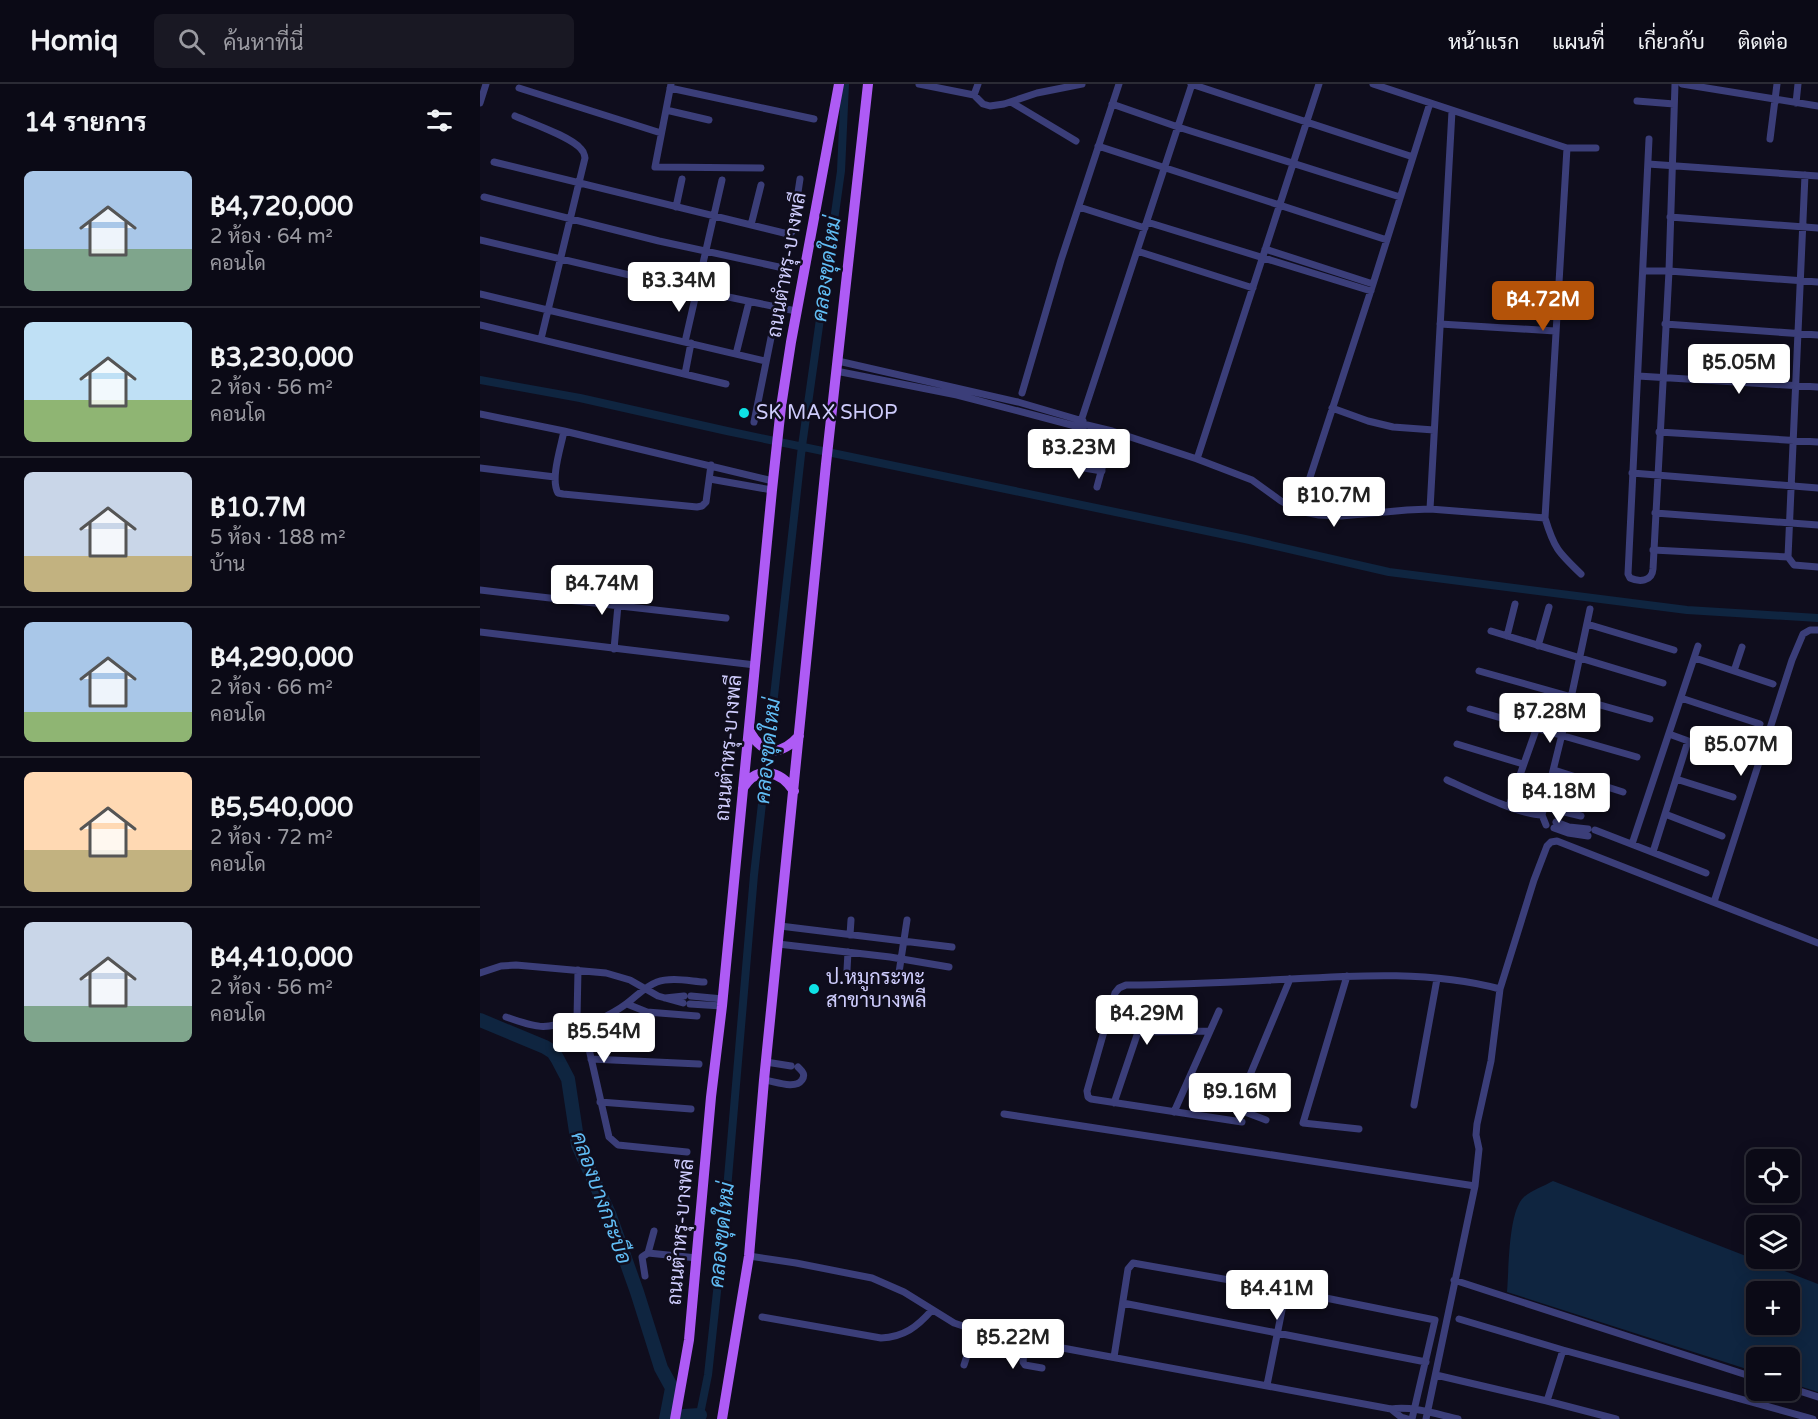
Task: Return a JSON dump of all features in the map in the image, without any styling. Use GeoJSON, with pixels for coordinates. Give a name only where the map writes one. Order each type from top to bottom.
{"type":"FeatureCollection","features":[{"type":"Feature","properties":{"kind":"main road","name":"ถนนตำหรุ-บางพลี"},"geometry":{"type":"LineString","coordinates":[[675,1419],[689,1340],[775,457],[796,311],[839,84]]}},
{"type":"Feature","properties":{"kind":"main road"},"geometry":{"type":"LineString","coordinates":[[722,1419],[748,1256],[799,735],[868,84]]}},
{"type":"Feature","properties":{"kind":"main road"},"geometry":{"type":"LineString","coordinates":[[748,730],[762,748],[775,750],[782,750],[792,744],[799,735]]}},
{"type":"Feature","properties":{"kind":"main road"},"geometry":{"type":"LineString","coordinates":[[743,789],[748,780],[755,775],[766,773],[780,776],[794,791]]}},
{"type":"Feature","properties":{"kind":"street"},"geometry":{"type":"LineString","coordinates":[[480,103],[486,84]]}},
{"type":"Feature","properties":{"kind":"street"},"geometry":{"type":"LineString","coordinates":[[919,84],[974,95],[982,104],[990,106],[1082,84]]}},
{"type":"Feature","properties":{"kind":"street"},"geometry":{"type":"LineString","coordinates":[[974,95],[978,84]]}},
{"type":"Feature","properties":{"kind":"street"},"geometry":{"type":"LineString","coordinates":[[1022,393],[1061,260],[1119,84]]}},
{"type":"Feature","properties":{"kind":"street"},"geometry":{"type":"LineString","coordinates":[[1080,423],[1192,84],[1413,157]]}},
{"type":"Feature","properties":{"kind":"street"},"geometry":{"type":"LineString","coordinates":[[1197,459],[1319,84]]}},
{"type":"Feature","properties":{"kind":"street"},"geometry":{"type":"LineString","coordinates":[[1373,84],[1567,148],[1596,148]]}},
{"type":"Feature","properties":{"kind":"street"},"geometry":{"type":"LineString","coordinates":[[1649,138],[1628,574],[1630,578],[1644,580],[1653,575],[1669,271],[1675,84]]}},
{"type":"Feature","properties":{"kind":"street"},"geometry":{"type":"LineString","coordinates":[[1682,84],[1818,106]]}},
{"type":"Feature","properties":{"kind":"street"},"geometry":{"type":"LineString","coordinates":[[1770,140],[1777,84]]}},
{"type":"Feature","properties":{"kind":"street"},"geometry":{"type":"LineString","coordinates":[[1796,103],[1798,84]]}},
{"type":"Feature","properties":{"kind":"street"},"geometry":{"type":"LineString","coordinates":[[760,168],[655,166],[671,86],[814,119]]}},
{"type":"Feature","properties":{"kind":"street"},"geometry":{"type":"LineString","coordinates":[[519,88],[661,133]]}},
{"type":"Feature","properties":{"kind":"street"},"geometry":{"type":"LineString","coordinates":[[1637,101],[1674,104]]}},
{"type":"Feature","properties":{"kind":"street"},"geometry":{"type":"LineString","coordinates":[[1011,102],[1076,141]]}},
{"type":"Feature","properties":{"kind":"street"},"geometry":{"type":"LineString","coordinates":[[1112,104],[1400,197]]}},
{"type":"Feature","properties":{"kind":"street"},"geometry":{"type":"LineString","coordinates":[[1299,511],[1430,104]]}},
{"type":"Feature","properties":{"kind":"street"},"geometry":{"type":"LineString","coordinates":[[666,110],[710,120]]}},
{"type":"Feature","properties":{"kind":"street"},"geometry":{"type":"LineString","coordinates":[[1430,509],[1452,111]]}},
{"type":"Feature","properties":{"kind":"street"},"geometry":{"type":"LineString","coordinates":[[515,116],[569,140],[584,152],[585,158],[541,339]]}},
{"type":"Feature","properties":{"kind":"street"},"geometry":{"type":"LineString","coordinates":[[1098,146],[1387,240]]}},
{"type":"Feature","properties":{"kind":"street"},"geometry":{"type":"LineString","coordinates":[[1567,148],[1545,518],[1553,543],[1581,574]]}},
{"type":"Feature","properties":{"kind":"street"},"geometry":{"type":"LineString","coordinates":[[494,162],[788,234],[792,232],[800,179]]}},
{"type":"Feature","properties":{"kind":"street"},"geometry":{"type":"LineString","coordinates":[[1648,164],[1818,176]]}},
{"type":"Feature","properties":{"kind":"street"},"geometry":{"type":"LineString","coordinates":[[1805,175],[1788,557],[1794,564],[1818,567]]}},
{"type":"Feature","properties":{"kind":"street"},"geometry":{"type":"LineString","coordinates":[[676,207],[682,179]]}},
{"type":"Feature","properties":{"kind":"street"},"geometry":{"type":"LineString","coordinates":[[685,374],[698,290],[722,180]]}},
{"type":"Feature","properties":{"kind":"street"},"geometry":{"type":"LineString","coordinates":[[751,225],[760,185]]}},
{"type":"Feature","properties":{"kind":"street"},"geometry":{"type":"LineString","coordinates":[[484,197],[706,252],[788,269]]}},
{"type":"Feature","properties":{"kind":"street"},"geometry":{"type":"LineString","coordinates":[[1079,207],[1372,288]]}},
{"type":"Feature","properties":{"kind":"street"},"geometry":{"type":"LineString","coordinates":[[1670,218],[1818,228]]}},
{"type":"Feature","properties":{"kind":"street"},"geometry":{"type":"LineString","coordinates":[[480,240],[796,311]]}},
{"type":"Feature","properties":{"kind":"street"},"geometry":{"type":"LineString","coordinates":[[1265,249],[1372,288]]}},
{"type":"Feature","properties":{"kind":"street"},"geometry":{"type":"LineString","coordinates":[[1137,251],[1252,288]]}},
{"type":"Feature","properties":{"kind":"street"},"geometry":{"type":"LineString","coordinates":[[1643,271],[1818,282]]}},
{"type":"Feature","properties":{"kind":"street"},"geometry":{"type":"LineString","coordinates":[[480,294],[765,361]]}},
{"type":"Feature","properties":{"kind":"street"},"geometry":{"type":"LineString","coordinates":[[736,354],[749,302]]}},
{"type":"Feature","properties":{"kind":"street"},"geometry":{"type":"LineString","coordinates":[[754,422],[777,308]]}},
{"type":"Feature","properties":{"kind":"street"},"geometry":{"type":"LineString","coordinates":[[1440,324],[1555,331]]}},
{"type":"Feature","properties":{"kind":"street"},"geometry":{"type":"LineString","coordinates":[[1665,324],[1818,335]]}},
{"type":"Feature","properties":{"kind":"street"},"geometry":{"type":"LineString","coordinates":[[480,326],[726,384]]}},
{"type":"Feature","properties":{"kind":"street"},"geometry":{"type":"LineString","coordinates":[[837,366],[1018,402],[1112,431],[1252,480],[1299,511],[1341,516],[1430,509],[1545,518]]}},
{"type":"Feature","properties":{"kind":"street"},"geometry":{"type":"LineString","coordinates":[[1638,376],[1818,387]]}},
{"type":"Feature","properties":{"kind":"street"},"geometry":{"type":"LineString","coordinates":[[1332,408],[1393,427],[1434,430]]}},
{"type":"Feature","properties":{"kind":"street"},"geometry":{"type":"LineString","coordinates":[[480,414],[711,465],[772,485]]}},
{"type":"Feature","properties":{"kind":"street"},"geometry":{"type":"LineString","coordinates":[[564,431],[555,477],[555,488],[563,495],[702,506],[706,502],[711,465]]}},
{"type":"Feature","properties":{"kind":"street"},"geometry":{"type":"LineString","coordinates":[[1097,488],[1112,431]]}},
{"type":"Feature","properties":{"kind":"street"},"geometry":{"type":"LineString","coordinates":[[1659,432],[1818,442]]}},
{"type":"Feature","properties":{"kind":"street"},"geometry":{"type":"LineString","coordinates":[[1072,460],[1078,467],[1102,471]]}},
{"type":"Feature","properties":{"kind":"street"},"geometry":{"type":"LineString","coordinates":[[480,468],[555,477]]}},
{"type":"Feature","properties":{"kind":"street"},"geometry":{"type":"LineString","coordinates":[[1632,474],[1818,488]]}},
{"type":"Feature","properties":{"kind":"street"},"geometry":{"type":"LineString","coordinates":[[710,479],[772,485]]}},
{"type":"Feature","properties":{"kind":"street"},"geometry":{"type":"LineString","coordinates":[[1655,513],[1818,525]]}},
{"type":"Feature","properties":{"kind":"street"},"geometry":{"type":"LineString","coordinates":[[1653,550],[1788,557]]}},
{"type":"Feature","properties":{"kind":"street"},"geometry":{"type":"LineString","coordinates":[[480,590],[726,618]]}},
{"type":"Feature","properties":{"kind":"street"},"geometry":{"type":"LineString","coordinates":[[1507,636],[1515,603]]}},
{"type":"Feature","properties":{"kind":"street"},"geometry":{"type":"LineString","coordinates":[[614,649],[618,605]]}},
{"type":"Feature","properties":{"kind":"street"},"geometry":{"type":"LineString","coordinates":[[1538,646],[1549,607]]}},
{"type":"Feature","properties":{"kind":"street"},"geometry":{"type":"LineString","coordinates":[[1548,820],[1554,770],[1590,609]]}},
{"type":"Feature","properties":{"kind":"street"},"geometry":{"type":"LineString","coordinates":[[1587,624],[1674,650]]}},
{"type":"Feature","properties":{"kind":"street"},"geometry":{"type":"LineString","coordinates":[[1714,902],[1792,660],[1803,634],[1810,630],[1818,630]]}},
{"type":"Feature","properties":{"kind":"street"},"geometry":{"type":"LineString","coordinates":[[480,632],[755,665]]}},
{"type":"Feature","properties":{"kind":"street"},"geometry":{"type":"LineString","coordinates":[[1491,632],[1663,683]]}},
{"type":"Feature","properties":{"kind":"street"},"geometry":{"type":"LineString","coordinates":[[1632,844],[1698,646]]}},
{"type":"Feature","properties":{"kind":"street"},"geometry":{"type":"LineString","coordinates":[[1734,671],[1742,647]]}},
{"type":"Feature","properties":{"kind":"street"},"geometry":{"type":"LineString","coordinates":[[1695,658],[1773,684]]}},
{"type":"Feature","properties":{"kind":"street"},"geometry":{"type":"LineString","coordinates":[[1479,671],[1650,719]]}},
{"type":"Feature","properties":{"kind":"street"},"geometry":{"type":"LineString","coordinates":[[1681,698],[1760,724]]}},
{"type":"Feature","properties":{"kind":"street"},"geometry":{"type":"LineString","coordinates":[[1470,709],[1637,757]]}},
{"type":"Feature","properties":{"kind":"street"},"geometry":{"type":"LineString","coordinates":[[1509,806],[1537,727]]}},
{"type":"Feature","properties":{"kind":"street"},"geometry":{"type":"LineString","coordinates":[[1669,734],[1746,762]]}},
{"type":"Feature","properties":{"kind":"street"},"geometry":{"type":"LineString","coordinates":[[1653,852],[1688,741]]}},
{"type":"Feature","properties":{"kind":"street"},"geometry":{"type":"LineString","coordinates":[[1457,744],[1523,764]]}},
{"type":"Feature","properties":{"kind":"street"},"geometry":{"type":"LineString","coordinates":[[1554,770],[1623,792]]}},
{"type":"Feature","properties":{"kind":"street"},"geometry":{"type":"LineString","coordinates":[[1676,779],[1733,797]]}},
{"type":"Feature","properties":{"kind":"street"},"geometry":{"type":"LineString","coordinates":[[1447,780],[1569,830],[1604,834],[1706,873]]}},
{"type":"Feature","properties":{"kind":"street"},"geometry":{"type":"LineString","coordinates":[[1665,814],[1722,836]]}},
{"type":"Feature","properties":{"kind":"street"},"geometry":{"type":"LineString","coordinates":[[1548,820],[1581,816]]}},
{"type":"Feature","properties":{"kind":"street"},"geometry":{"type":"LineString","coordinates":[[1567,845],[1569,830]]}},
{"type":"Feature","properties":{"kind":"street"},"geometry":{"type":"LineString","coordinates":[[1427,1416],[1475,1186],[1479,1149],[1476,1136],[1477,1125],[1491,1062],[1500,989],[1547,846],[1557,841],[1818,943]]}},
{"type":"Feature","properties":{"kind":"street"},"geometry":{"type":"LineString","coordinates":[[850,935],[851,920]]}},
{"type":"Feature","properties":{"kind":"street"},"geometry":{"type":"LineString","coordinates":[[898,979],[907,920]]}},
{"type":"Feature","properties":{"kind":"street"},"geometry":{"type":"LineString","coordinates":[[780,926],[952,947]]}},
{"type":"Feature","properties":{"kind":"street"},"geometry":{"type":"LineString","coordinates":[[778,944],[949,967]]}},
{"type":"Feature","properties":{"kind":"street"},"geometry":{"type":"LineString","coordinates":[[847,970],[848,952]]}},
{"type":"Feature","properties":{"kind":"street"},"geometry":{"type":"LineString","coordinates":[[480,973],[501,966],[516,965],[578,970],[630,980],[665,998],[723,1002]]}},
{"type":"Feature","properties":{"kind":"street"},"geometry":{"type":"LineString","coordinates":[[578,970],[577,1018],[584,1027],[609,1137],[618,1145],[687,1152]]}},
{"type":"Feature","properties":{"kind":"street"},"geometry":{"type":"LineString","coordinates":[[1242,1122],[1088,1097],[1115,993],[1119,988],[1126,985],[1183,985],[1347,976],[1403,976],[1460,981],[1500,989]]}},
{"type":"Feature","properties":{"kind":"street"},"geometry":{"type":"LineString","coordinates":[[1347,976],[1303,1123],[1359,1130]]}},
{"type":"Feature","properties":{"kind":"street"},"geometry":{"type":"LineString","coordinates":[[1266,1120],[1245,1112],[1240,1100],[1290,979]]}},
{"type":"Feature","properties":{"kind":"street"},"geometry":{"type":"LineString","coordinates":[[1414,1105],[1437,979]]}},
{"type":"Feature","properties":{"kind":"street"},"geometry":{"type":"LineString","coordinates":[[584,1027],[608,1016],[656,982],[668,980],[704,982]]}},
{"type":"Feature","properties":{"kind":"street"},"geometry":{"type":"LineString","coordinates":[[627,1004],[647,1012],[697,1016]]}},
{"type":"Feature","properties":{"kind":"street"},"geometry":{"type":"LineString","coordinates":[[1174,1112],[1219,1011]]}},
{"type":"Feature","properties":{"kind":"street"},"geometry":{"type":"LineString","coordinates":[[506,1017],[544,1028],[577,1018]]}},
{"type":"Feature","properties":{"kind":"street"},"geometry":{"type":"LineString","coordinates":[[1114,1103],[1138,1032],[1210,1031]]}},
{"type":"Feature","properties":{"kind":"street"},"geometry":{"type":"LineString","coordinates":[[591,1059],[699,1064]]}},
{"type":"Feature","properties":{"kind":"street"},"geometry":{"type":"LineString","coordinates":[[764,1080],[792,1085],[797,1084],[804,1076],[801,1070],[795,1067],[766,1062]]}},
{"type":"Feature","properties":{"kind":"street"},"geometry":{"type":"LineString","coordinates":[[600,1102],[691,1109]]}},
{"type":"Feature","properties":{"kind":"street"},"geometry":{"type":"LineString","coordinates":[[1004,1114],[1475,1186]]}},
{"type":"Feature","properties":{"kind":"street"},"geometry":{"type":"LineString","coordinates":[[648,1253],[654,1231]]}},
{"type":"Feature","properties":{"kind":"street"},"geometry":{"type":"LineString","coordinates":[[645,1276],[642,1257],[648,1253],[697,1258]]}},
{"type":"Feature","properties":{"kind":"street"},"geometry":{"type":"LineString","coordinates":[[748,1256],[872,1278],[904,1292],[954,1323],[975,1331],[1391,1409],[1404,1407],[1415,1409],[1427,1416],[1458,1419]]}},
{"type":"Feature","properties":{"kind":"street"},"geometry":{"type":"LineString","coordinates":[[1114,1357],[1128,1269],[1133,1263],[1436,1320],[1415,1409],[1410,1419],[1401,1417],[1391,1409]]}},
{"type":"Feature","properties":{"kind":"street"},"geometry":{"type":"LineString","coordinates":[[1454,1280],[1746,1375]]}},
{"type":"Feature","properties":{"kind":"street"},"geometry":{"type":"LineString","coordinates":[[1267,1384],[1286,1290]]}},
{"type":"Feature","properties":{"kind":"street"},"geometry":{"type":"LineString","coordinates":[[1123,1303],[1426,1362]]}},
{"type":"Feature","properties":{"kind":"street"},"geometry":{"type":"LineString","coordinates":[[762,1317],[881,1338],[904,1334],[920,1324],[932,1310]]}},
{"type":"Feature","properties":{"kind":"street"},"geometry":{"type":"LineString","coordinates":[[1459,1318],[1563,1350],[1813,1419]]}},
{"type":"Feature","properties":{"kind":"street"},"geometry":{"type":"LineString","coordinates":[[964,1365],[975,1331]]}},
{"type":"Feature","properties":{"kind":"street"},"geometry":{"type":"LineString","coordinates":[[1025,1342],[1023,1362],[1025,1365],[1042,1368]]}},
{"type":"Feature","properties":{"kind":"street"},"geometry":{"type":"LineString","coordinates":[[1547,1401],[1563,1350]]}},
{"type":"Feature","properties":{"kind":"street"},"geometry":{"type":"LineString","coordinates":[[1436,1375],[1616,1419]]}},
{"type":"Feature","properties":{"kind":"street"},"geometry":{"type":"LineString","coordinates":[[1800,1391],[1818,1397]]}},
{"type":"Feature","properties":{"kind":"water"},"geometry":{"type":"Polygon","coordinates":[[[1553,1181],[1746,1256],[1746,1269],[1779,1269],[1818,1284],[1818,1392],[1800,1386],[1800,1347],[1746,1347],[1746,1369],[1507,1292],[1515,1215],[1524,1197],[1553,1181]]]}},
{"type":"Feature","properties":{"kind":"waterway","name":"คลองขุดใหม่"},"geometry":{"type":"LineString","coordinates":[[699,1419],[708,1375],[723,1236],[754,875],[802,446],[841,171],[845,84]]}},
{"type":"Feature","properties":{"kind":"waterway"},"geometry":{"type":"LineString","coordinates":[[480,380],[580,398],[1245,539],[1389,572],[1687,610],[1818,618]]}},
{"type":"Feature","properties":{"kind":"waterway","name":"คลองบางกระบือ"},"geometry":{"type":"LineString","coordinates":[[480,1020],[553,1052],[568,1079],[578,1145],[610,1216],[661,1368],[672,1388],[666,1419]]}},
{"type":"Feature","properties":{"kind":"waterway"},"geometry":{"type":"LineString","coordinates":[[676,1419],[700,1415]]}},
{"type":"Feature","properties":{"kind":"place","name":"SK MAX SHOP"},"geometry":{"type":"Point","coordinates":[744,413]}},
{"type":"Feature","properties":{"kind":"place","name":"ป.หมูกระทะ สาขาบางพลี"},"geometry":{"type":"Point","coordinates":[814,989]}}]}
